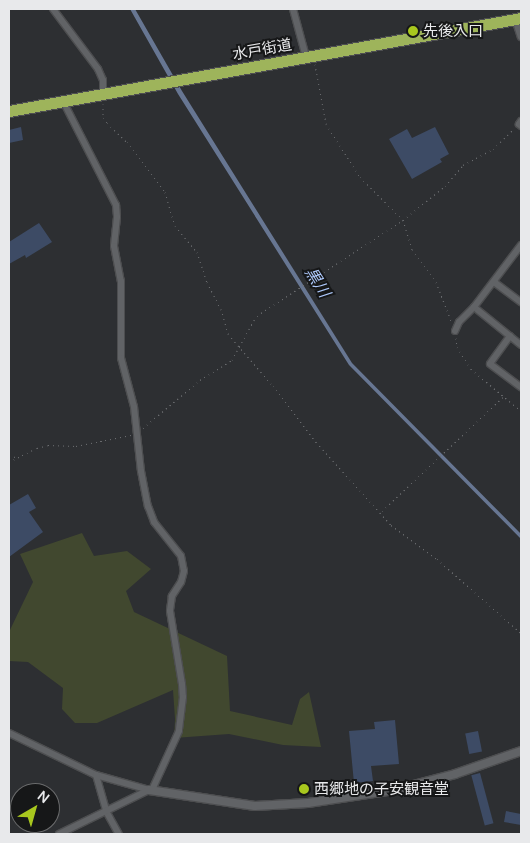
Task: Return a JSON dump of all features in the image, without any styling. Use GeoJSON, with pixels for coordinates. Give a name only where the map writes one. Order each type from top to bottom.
{"type":"FeatureCollection","features":[{"type":"Feature","properties":{"kind":"highway","name":"水戸街道"},"geometry":{"type":"LineString","coordinates":[[9,111],[518,18]]}},
{"type":"Feature","properties":{"kind":"street"},"geometry":{"type":"LineString","coordinates":[[53,9],[98,70],[103,80],[103,94]]}},
{"type":"Feature","properties":{"kind":"street"},"geometry":{"type":"LineString","coordinates":[[293,9],[309,56]]}},
{"type":"Feature","properties":{"kind":"street"},"geometry":{"type":"LineString","coordinates":[[518,18],[521,37]]}},
{"type":"Feature","properties":{"kind":"street"},"geometry":{"type":"LineString","coordinates":[[59,834],[151,790],[177,736],[181,713],[182,684],[170,611],[172,596],[181,582],[184,571],[181,556],[154,522],[148,506],[136,433],[134,407],[121,358],[121,282],[114,246],[117,217],[116,205],[64,101]]}},
{"type":"Feature","properties":{"kind":"street"},"geometry":{"type":"LineString","coordinates":[[455,331],[459,322],[474,307],[521,245]]}},
{"type":"Feature","properties":{"kind":"street"},"geometry":{"type":"LineString","coordinates":[[494,282],[521,302]]}},
{"type":"Feature","properties":{"kind":"street"},"geometry":{"type":"LineString","coordinates":[[474,307],[521,345]]}},
{"type":"Feature","properties":{"kind":"street"},"geometry":{"type":"LineString","coordinates":[[510,336],[490,364],[521,387]]}},
{"type":"Feature","properties":{"kind":"street"},"geometry":{"type":"LineString","coordinates":[[9,734],[96,776],[151,790],[255,806],[308,803],[394,790],[455,774],[521,751]]}},
{"type":"Feature","properties":{"kind":"street"},"geometry":{"type":"LineString","coordinates":[[96,776],[106,812],[118,834]]}},
{"type":"Feature","properties":{"kind":"path"},"geometry":{"type":"LineString","coordinates":[[309,56],[323,115],[329,128],[360,177],[403,220]]}},
{"type":"Feature","properties":{"kind":"path"},"geometry":{"type":"LineString","coordinates":[[103,94],[104,118],[160,182],[169,199],[175,226],[197,252],[208,282],[222,309],[226,330],[316,442],[381,511],[391,525],[437,559],[521,633]]}},
{"type":"Feature","properties":{"kind":"path"},"geometry":{"type":"LineString","coordinates":[[9,462],[16,457],[48,446],[76,446],[136,433],[165,411],[193,385],[232,360],[241,347],[254,320],[261,313],[403,220],[444,186],[463,166],[493,149],[521,124]]}},
{"type":"Feature","properties":{"kind":"path"},"geometry":{"type":"LineString","coordinates":[[381,511],[504,397]]}},
{"type":"Feature","properties":{"kind":"path"},"geometry":{"type":"LineString","coordinates":[[9,456],[16,457]]}},
{"type":"Feature","properties":{"kind":"green space"},"geometry":{"type":"Polygon","coordinates":[[[82,533],[94,556],[127,551],[151,569],[126,591],[134,612],[227,656],[230,711],[292,725],[300,699],[309,692],[321,747],[283,745],[229,734],[174,738],[173,690],[97,723],[75,723],[62,709],[63,688],[28,662],[9,661],[9,632],[33,582],[20,554],[82,533]]]}},
{"type":"Feature","properties":{"kind":"water"},"geometry":{"type":"Polygon","coordinates":[[[130,9],[135,9],[182,91],[352,363],[521,534],[521,539],[349,365],[178,94],[130,9]]]}},
{"type":"Feature","properties":{"kind":"building"},"geometry":{"type":"Polygon","coordinates":[[[21,127],[23,140],[9,143],[9,130],[21,127]]]}},
{"type":"Feature","properties":{"kind":"building"},"geometry":{"type":"Polygon","coordinates":[[[435,127],[449,154],[440,159],[442,162],[412,179],[389,139],[407,129],[412,138],[435,127]]]}},
{"type":"Feature","properties":{"kind":"building"},"geometry":{"type":"Polygon","coordinates":[[[39,223],[52,242],[26,258],[25,255],[9,264],[9,242],[39,223]]]}},
{"type":"Feature","properties":{"kind":"building"},"geometry":{"type":"Polygon","coordinates":[[[28,494],[36,508],[29,512],[43,532],[9,557],[9,505],[28,494]]]}},
{"type":"Feature","properties":{"kind":"building"},"geometry":{"type":"Polygon","coordinates":[[[395,720],[399,764],[371,766],[373,781],[354,783],[349,731],[375,729],[374,722],[395,720]]]}},
{"type":"Feature","properties":{"kind":"building"},"geometry":{"type":"Polygon","coordinates":[[[478,731],[482,752],[469,754],[465,733],[478,731]]]}},
{"type":"Feature","properties":{"kind":"building"},"geometry":{"type":"Polygon","coordinates":[[[480,773],[493,823],[485,826],[471,775],[480,773]]]}},
{"type":"Feature","properties":{"kind":"building"},"geometry":{"type":"Polygon","coordinates":[[[506,811],[521,814],[521,825],[504,822],[506,811]]]}},
{"type":"Feature","properties":{"kind":"place","name":"先後入口"},"geometry":{"type":"Point","coordinates":[413,31]}},
{"type":"Feature","properties":{"kind":"place","name":"西郷地の子安観音堂"},"geometry":{"type":"Point","coordinates":[304,789]}},
{"type":"Feature","properties":{"kind":"water label","name":"黒川"},"geometry":{"type":"Point","coordinates":[318,282]}}]}
